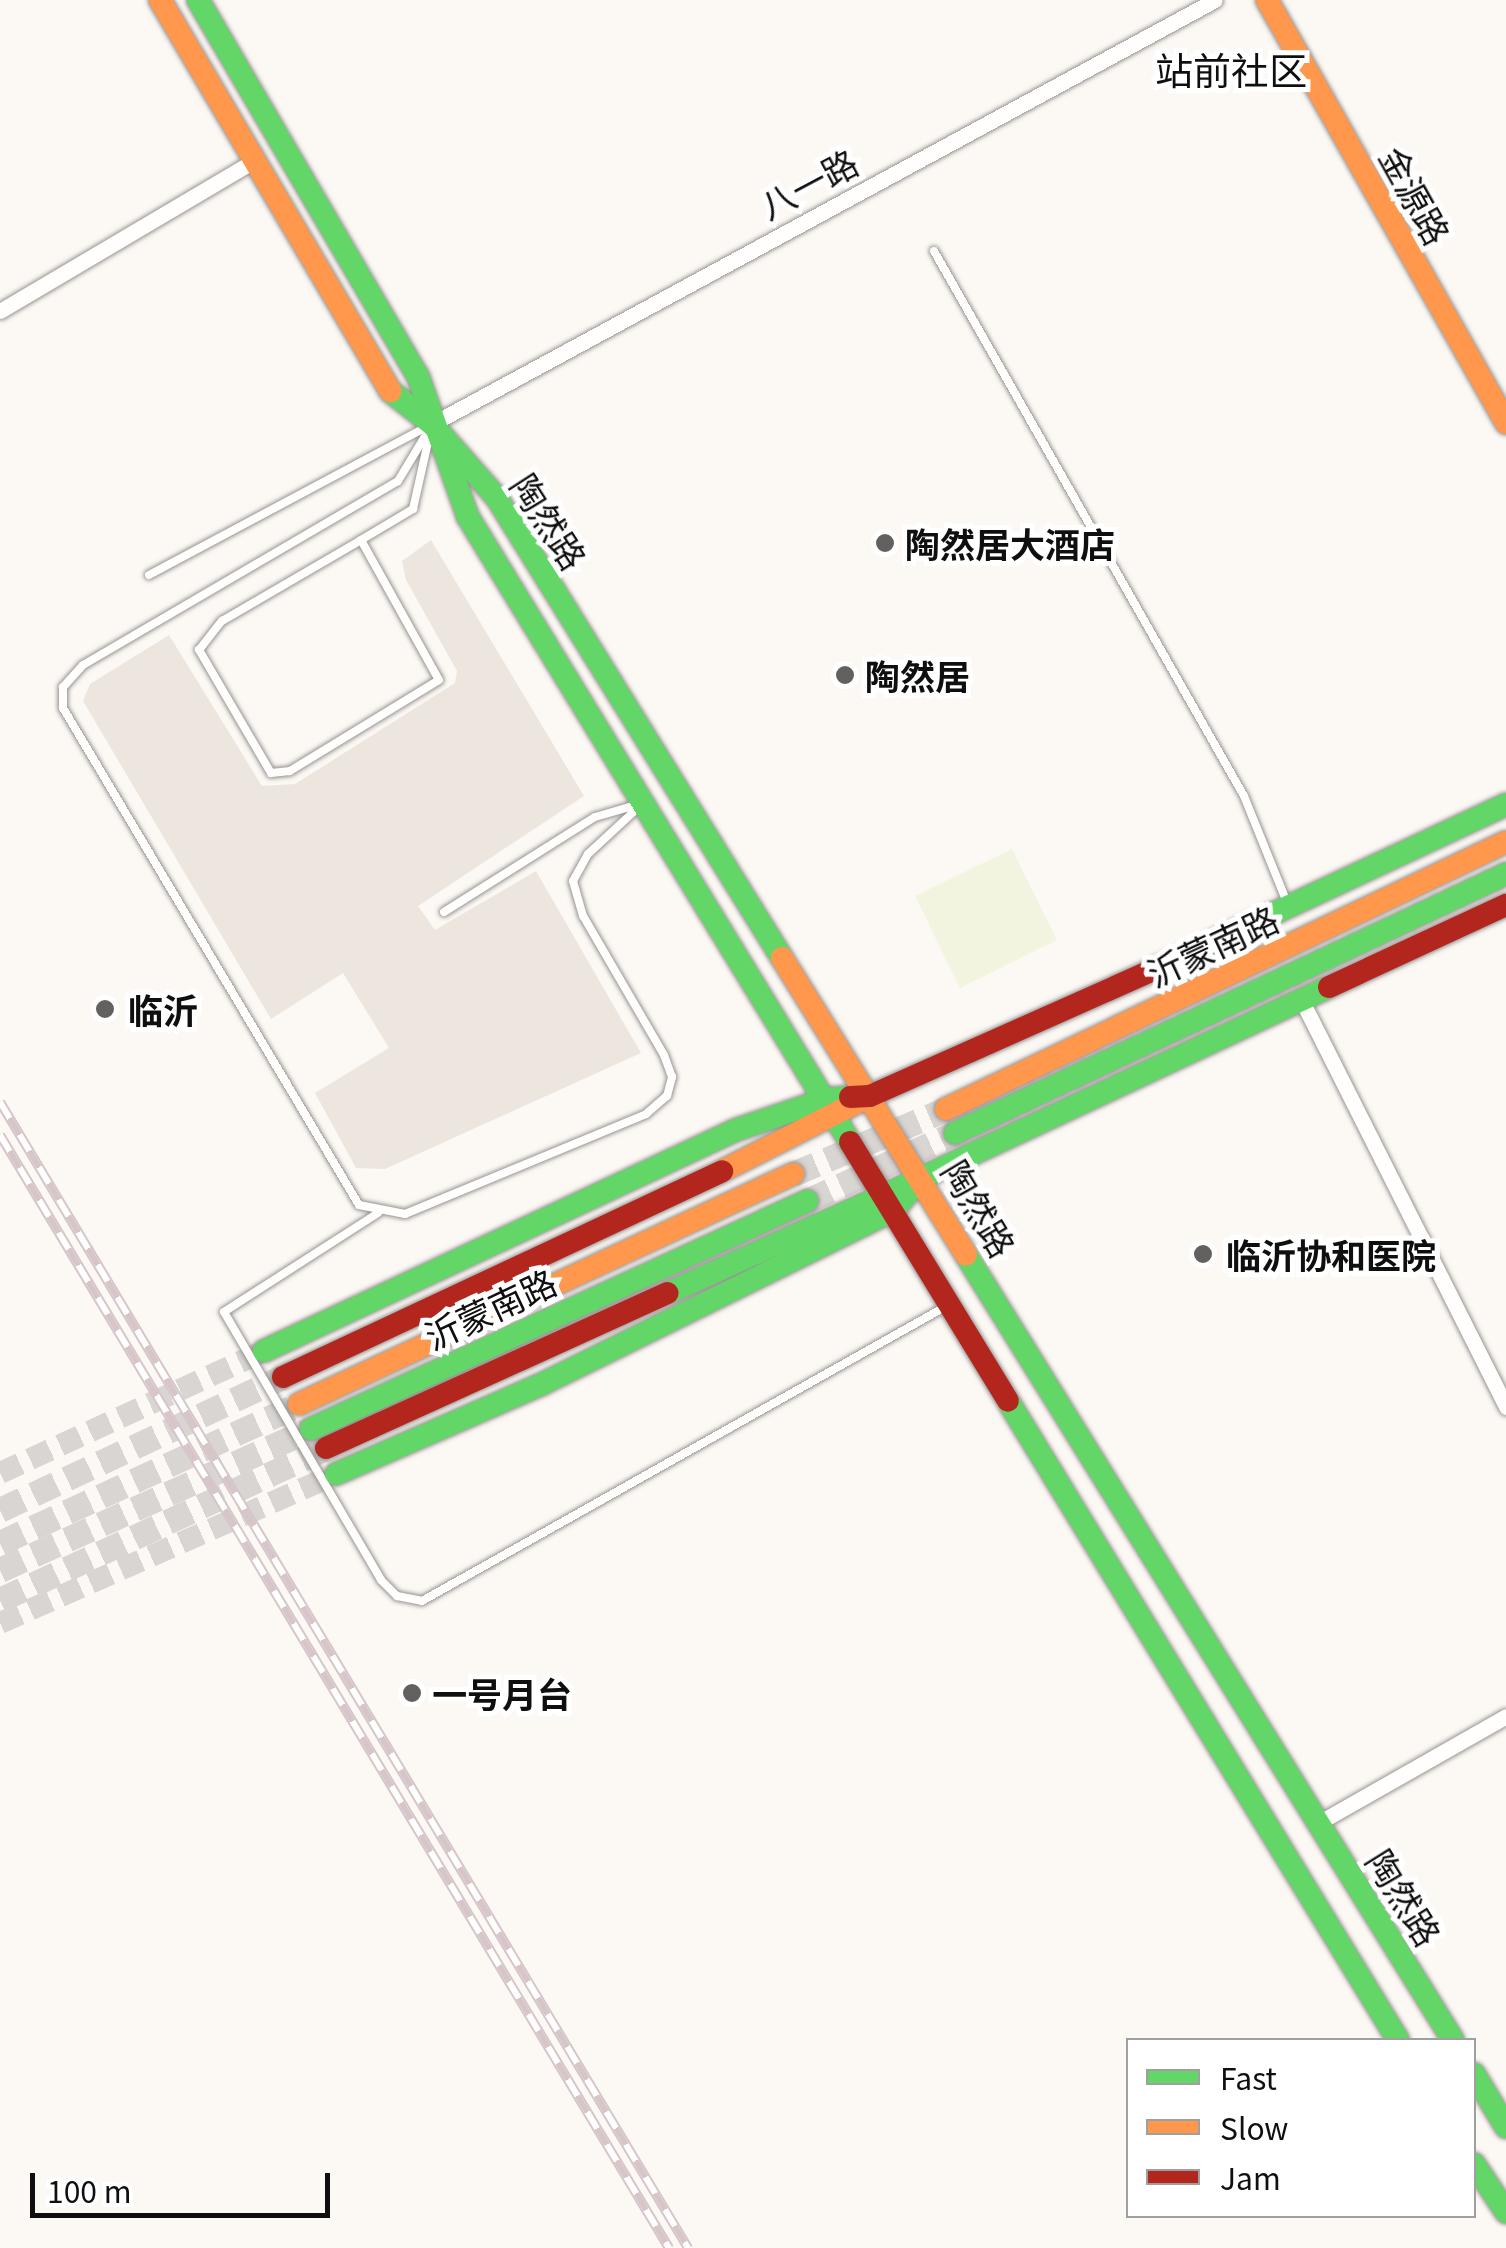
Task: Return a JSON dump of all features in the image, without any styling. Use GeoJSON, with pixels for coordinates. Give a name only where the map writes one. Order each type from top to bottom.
{"type":"FeatureCollection","features":[{"type":"Feature","properties":{"kind":"main road","name":"陶然路"},"geometry":{"type":"LineString","coordinates":[[160,0],[390,391],[432,424],[497,498],[1452,2038]]}},
{"type":"Feature","properties":{"kind":"main road","name":"陶然路"},"geometry":{"type":"LineString","coordinates":[[198,0],[418,376],[468,517],[1397,2038]]}},
{"type":"Feature","properties":{"kind":"main road","name":"金源路"},"geometry":{"type":"LineString","coordinates":[[1268,0],[1506,423]]}},
{"type":"Feature","properties":{"kind":"main road"},"geometry":{"type":"LineString","coordinates":[[264,1351],[736,1130],[870,1096],[1290,910],[1506,805]]}},
{"type":"Feature","properties":{"kind":"main road","name":"沂蒙南路"},"geometry":{"type":"LineString","coordinates":[[946,1108],[1506,842]]}},
{"type":"Feature","properties":{"kind":"main road","name":"沂蒙南路"},"geometry":{"type":"LineString","coordinates":[[954,1132],[1506,874]]}},
{"type":"Feature","properties":{"kind":"main road"},"geometry":{"type":"LineString","coordinates":[[336,1474],[544,1383],[888,1201],[921,1178],[1506,905]]}},
{"type":"Feature","properties":{"kind":"main road"},"geometry":{"type":"LineString","coordinates":[[284,1377],[831,1108]]}},
{"type":"Feature","properties":{"kind":"main road","name":"沂蒙南路"},"geometry":{"type":"LineString","coordinates":[[299,1404],[793,1174]]}},
{"type":"Feature","properties":{"kind":"main road","name":"沂蒙南路"},"geometry":{"type":"LineString","coordinates":[[311,1428],[808,1201]]}},
{"type":"Feature","properties":{"kind":"main road"},"geometry":{"type":"LineString","coordinates":[[326,1448],[888,1201]]}},
{"type":"Feature","properties":{"kind":"main road"},"geometry":{"type":"LineString","coordinates":[[1476,2077],[1506,2126]]}},
{"type":"Feature","properties":{"kind":"main road"},"geometry":{"type":"LineString","coordinates":[[1476,2167],[1506,2212]]}},
{"type":"Feature","properties":{"kind":"street","name":"八一路"},"geometry":{"type":"LineString","coordinates":[[432,424],[1215,0]]}},
{"type":"Feature","properties":{"kind":"street"},"geometry":{"type":"LineString","coordinates":[[0,311],[254,161]]}},
{"type":"Feature","properties":{"kind":"street"},"geometry":{"type":"LineString","coordinates":[[1301,999],[1506,1407]]}},
{"type":"Feature","properties":{"kind":"street"},"geometry":{"type":"LineString","coordinates":[[1318,1823],[1506,1716]]}},
{"type":"Feature","properties":{"kind":"lane"},"geometry":{"type":"LineString","coordinates":[[934,251],[1244,796],[1290,910]]}},
{"type":"Feature","properties":{"kind":"lane"},"geometry":{"type":"LineString","coordinates":[[361,540],[439,680],[290,771],[271,774],[199,650],[222,620],[413,510],[432,424]]}},
{"type":"Feature","properties":{"kind":"lane"},"geometry":{"type":"LineString","coordinates":[[149,575],[432,424]]}},
{"type":"Feature","properties":{"kind":"lane"},"geometry":{"type":"LineString","coordinates":[[432,424],[398,481],[83,665],[63,686],[63,708],[334,1170],[359,1205],[378,1213],[405,1214],[646,1114],[667,1096],[672,1077],[664,1055],[583,916],[573,881],[588,854],[644,803]]}},
{"type":"Feature","properties":{"kind":"lane"},"geometry":{"type":"LineString","coordinates":[[444,912],[595,817],[644,803]]}},
{"type":"Feature","properties":{"kind":"lane"},"geometry":{"type":"LineString","coordinates":[[378,1213],[224,1312],[381,1580],[396,1596],[422,1602],[948,1305]]}},
{"type":"Feature","properties":{"kind":"green space"},"geometry":{"type":"Polygon","coordinates":[[[1012,849],[1057,940],[960,988],[915,896],[1012,849]]]}},
{"type":"Feature","properties":{"kind":"shaded area"},"geometry":{"type":"Polygon","coordinates":[[[431,540],[584,796],[418,906],[435,930],[536,871],[641,1053],[385,1169],[356,1168],[315,1093],[389,1048],[343,973],[271,1019],[83,701],[90,684],[169,635],[262,786],[295,784],[455,683],[457,671],[406,580],[402,561],[431,540]]]}},
{"type":"Feature","properties":{"kind":"tunnel"},"geometry":{"type":"LineString","coordinates":[[793,1174],[946,1109]]}},
{"type":"Feature","properties":{"kind":"tunnel"},"geometry":{"type":"LineString","coordinates":[[807,1201],[955,1133]]}},
{"type":"Feature","properties":{"kind":"tunnel"},"geometry":{"type":"LineString","coordinates":[[0,1473],[264,1351]]}},
{"type":"Feature","properties":{"kind":"tunnel"},"geometry":{"type":"LineString","coordinates":[[0,1510],[283,1377]]}},
{"type":"Feature","properties":{"kind":"tunnel"},"geometry":{"type":"LineString","coordinates":[[0,1543],[299,1404]]}},
{"type":"Feature","properties":{"kind":"tunnel"},"geometry":{"type":"LineString","coordinates":[[0,1570],[311,1429]]}},
{"type":"Feature","properties":{"kind":"tunnel"},"geometry":{"type":"LineString","coordinates":[[0,1600],[326,1448]]}},
{"type":"Feature","properties":{"kind":"tunnel"},"geometry":{"type":"LineString","coordinates":[[0,1623],[336,1474]]}},
{"type":"Feature","properties":{"kind":"railway"},"geometry":{"type":"LineString","coordinates":[[0,1102],[688,2248]]}},
{"type":"Feature","properties":{"kind":"railway"},"geometry":{"type":"LineString","coordinates":[[0,1135],[669,2248]]}},
{"type":"Feature","properties":{"kind":"traffic: fast"},"geometry":{"type":"LineString","coordinates":[[198,0],[418,376],[468,517],[850,1142]]}},
{"type":"Feature","properties":{"kind":"traffic: fast"},"geometry":{"type":"LineString","coordinates":[[390,391],[432,424],[497,498],[782,958]]}},
{"type":"Feature","properties":{"kind":"traffic: fast"},"geometry":{"type":"LineString","coordinates":[[1153,970],[1506,805]]}},
{"type":"Feature","properties":{"kind":"traffic: fast"},"geometry":{"type":"LineString","coordinates":[[955,1133],[1506,874]]}},
{"type":"Feature","properties":{"kind":"traffic: fast"},"geometry":{"type":"LineString","coordinates":[[336,1474],[544,1383],[894,1210],[921,1178],[1329,987]]}},
{"type":"Feature","properties":{"kind":"traffic: fast"},"geometry":{"type":"LineString","coordinates":[[264,1351],[736,1130],[826,1099],[850,1097]]}},
{"type":"Feature","properties":{"kind":"traffic: fast"},"geometry":{"type":"LineString","coordinates":[[668,1293],[921,1178]]}},
{"type":"Feature","properties":{"kind":"traffic: fast"},"geometry":{"type":"LineString","coordinates":[[311,1429],[807,1201]]}},
{"type":"Feature","properties":{"kind":"traffic: fast"},"geometry":{"type":"LineString","coordinates":[[966,1255],[1452,2038]]}},
{"type":"Feature","properties":{"kind":"traffic: fast"},"geometry":{"type":"LineString","coordinates":[[1008,1401],[1397,2038]]}},
{"type":"Feature","properties":{"kind":"traffic: fast"},"geometry":{"type":"LineString","coordinates":[[1476,2077],[1506,2127]]}},
{"type":"Feature","properties":{"kind":"traffic: fast"},"geometry":{"type":"LineString","coordinates":[[1476,2167],[1506,2212]]}},
{"type":"Feature","properties":{"kind":"traffic: slow"},"geometry":{"type":"LineString","coordinates":[[160,0],[390,391]]}},
{"type":"Feature","properties":{"kind":"traffic: slow"},"geometry":{"type":"LineString","coordinates":[[1267,0],[1506,423]]}},
{"type":"Feature","properties":{"kind":"traffic: slow"},"geometry":{"type":"LineString","coordinates":[[946,1109],[1506,842]]}},
{"type":"Feature","properties":{"kind":"traffic: slow"},"geometry":{"type":"LineString","coordinates":[[782,958],[966,1255]]}},
{"type":"Feature","properties":{"kind":"traffic: slow"},"geometry":{"type":"LineString","coordinates":[[722,1171],[870,1096]]}},
{"type":"Feature","properties":{"kind":"traffic: slow"},"geometry":{"type":"LineString","coordinates":[[299,1404],[793,1174]]}},
{"type":"Feature","properties":{"kind":"traffic: jam"},"geometry":{"type":"LineString","coordinates":[[1329,987],[1506,905]]}},
{"type":"Feature","properties":{"kind":"traffic: jam"},"geometry":{"type":"LineString","coordinates":[[850,1097],[870,1096],[1153,970]]}},
{"type":"Feature","properties":{"kind":"traffic: jam"},"geometry":{"type":"LineString","coordinates":[[850,1142],[1008,1401]]}},
{"type":"Feature","properties":{"kind":"traffic: jam"},"geometry":{"type":"LineString","coordinates":[[283,1377],[722,1171]]}},
{"type":"Feature","properties":{"kind":"traffic: jam"},"geometry":{"type":"LineString","coordinates":[[326,1448],[668,1293]]}},
{"type":"Feature","properties":{"kind":"place","name":"陶然居大酒店"},"geometry":{"type":"Point","coordinates":[885,543]}},
{"type":"Feature","properties":{"kind":"place","name":"陶然居"},"geometry":{"type":"Point","coordinates":[845,675]}},
{"type":"Feature","properties":{"kind":"place","name":"临沂"},"geometry":{"type":"Point","coordinates":[105,1009]}},
{"type":"Feature","properties":{"kind":"place","name":"临沂协和医院"},"geometry":{"type":"Point","coordinates":[1203,1254]}},
{"type":"Feature","properties":{"kind":"place","name":"一号月台"},"geometry":{"type":"Point","coordinates":[412,1693]}},
{"type":"Feature","properties":{"kind":"district","name":"站前社区"},"geometry":{"type":"Point","coordinates":[1231,69]}}]}
